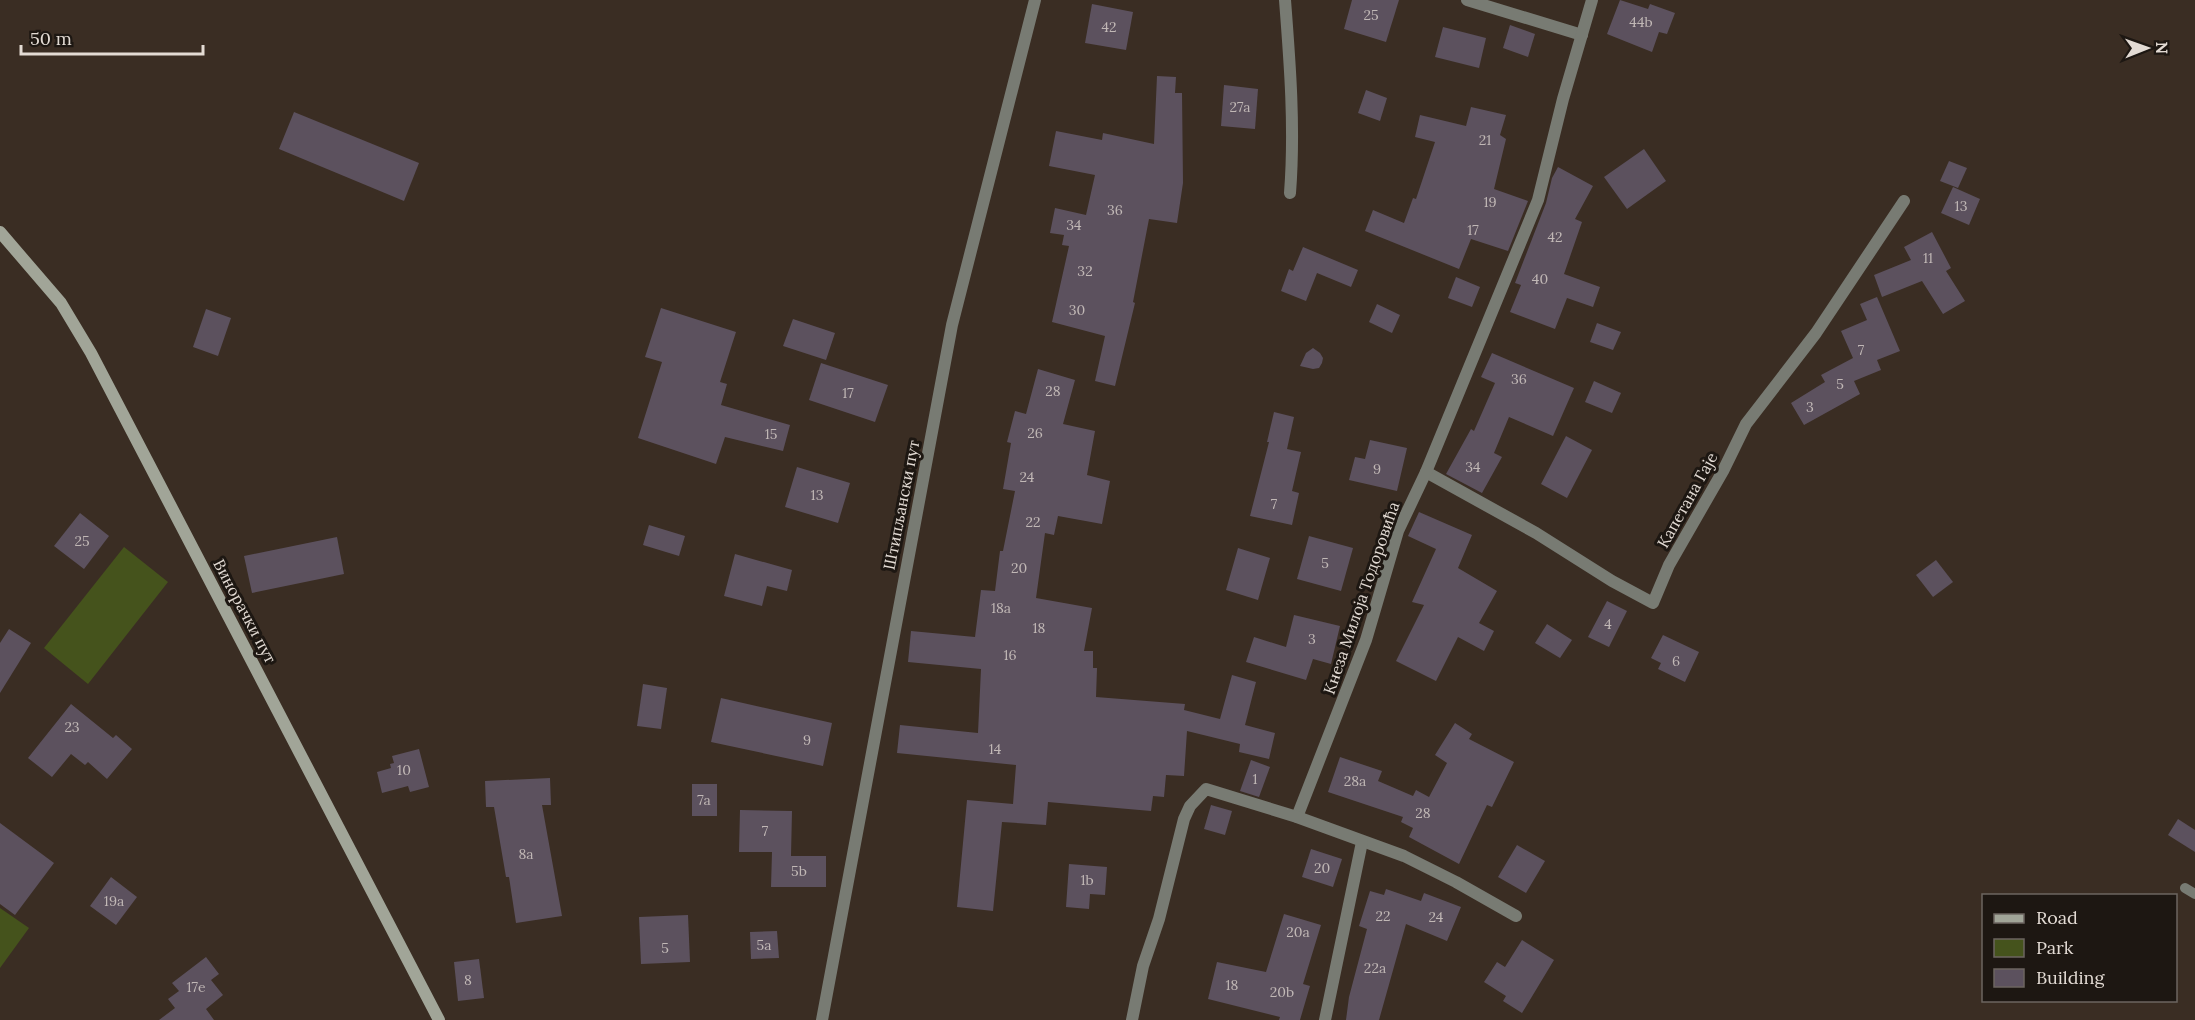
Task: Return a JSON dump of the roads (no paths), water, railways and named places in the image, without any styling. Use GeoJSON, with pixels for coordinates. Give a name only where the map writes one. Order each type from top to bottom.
{"type":"FeatureCollection","features":[{"type":"Feature","properties":{"kind":"street","name":"Штипљански пут"},"geometry":{"type":"LineString","coordinates":[[822,1020],[952,325],[1035,0]]}},
{"type":"Feature","properties":{"kind":"street"},"geometry":{"type":"LineString","coordinates":[[1285,0],[1291,82],[1290,193]]}},
{"type":"Feature","properties":{"kind":"street"},"geometry":{"type":"LineString","coordinates":[[1467,0],[1582,35]]}},
{"type":"Feature","properties":{"kind":"street","name":"Кнеза Милоја Тодоровића"},"geometry":{"type":"LineString","coordinates":[[1297,817],[1366,640],[1398,531],[1426,472],[1538,200],[1563,99],[1593,0]]}},
{"type":"Feature","properties":{"kind":"street","name":"Капетана Гаје"},"geometry":{"type":"LineString","coordinates":[[1426,472],[1536,533],[1612,581],[1653,603],[1669,565],[1723,471],[1746,424],[1816,333],[1904,201]]}},
{"type":"Feature","properties":{"kind":"street","name":"Винорачки пут"},"geometry":{"type":"LineString","coordinates":[[0,232],[61,303],[92,353],[439,1020]]}},
{"type":"Feature","properties":{"kind":"street"},"geometry":{"type":"LineString","coordinates":[[1132,1020],[1143,966],[1159,920],[1184,819],[1190,806],[1206,789],[1297,817],[1404,856],[1429,867],[1516,916]]}},
{"type":"Feature","properties":{"kind":"street"},"geometry":{"type":"LineString","coordinates":[[1325,1020],[1362,842]]}}]}
